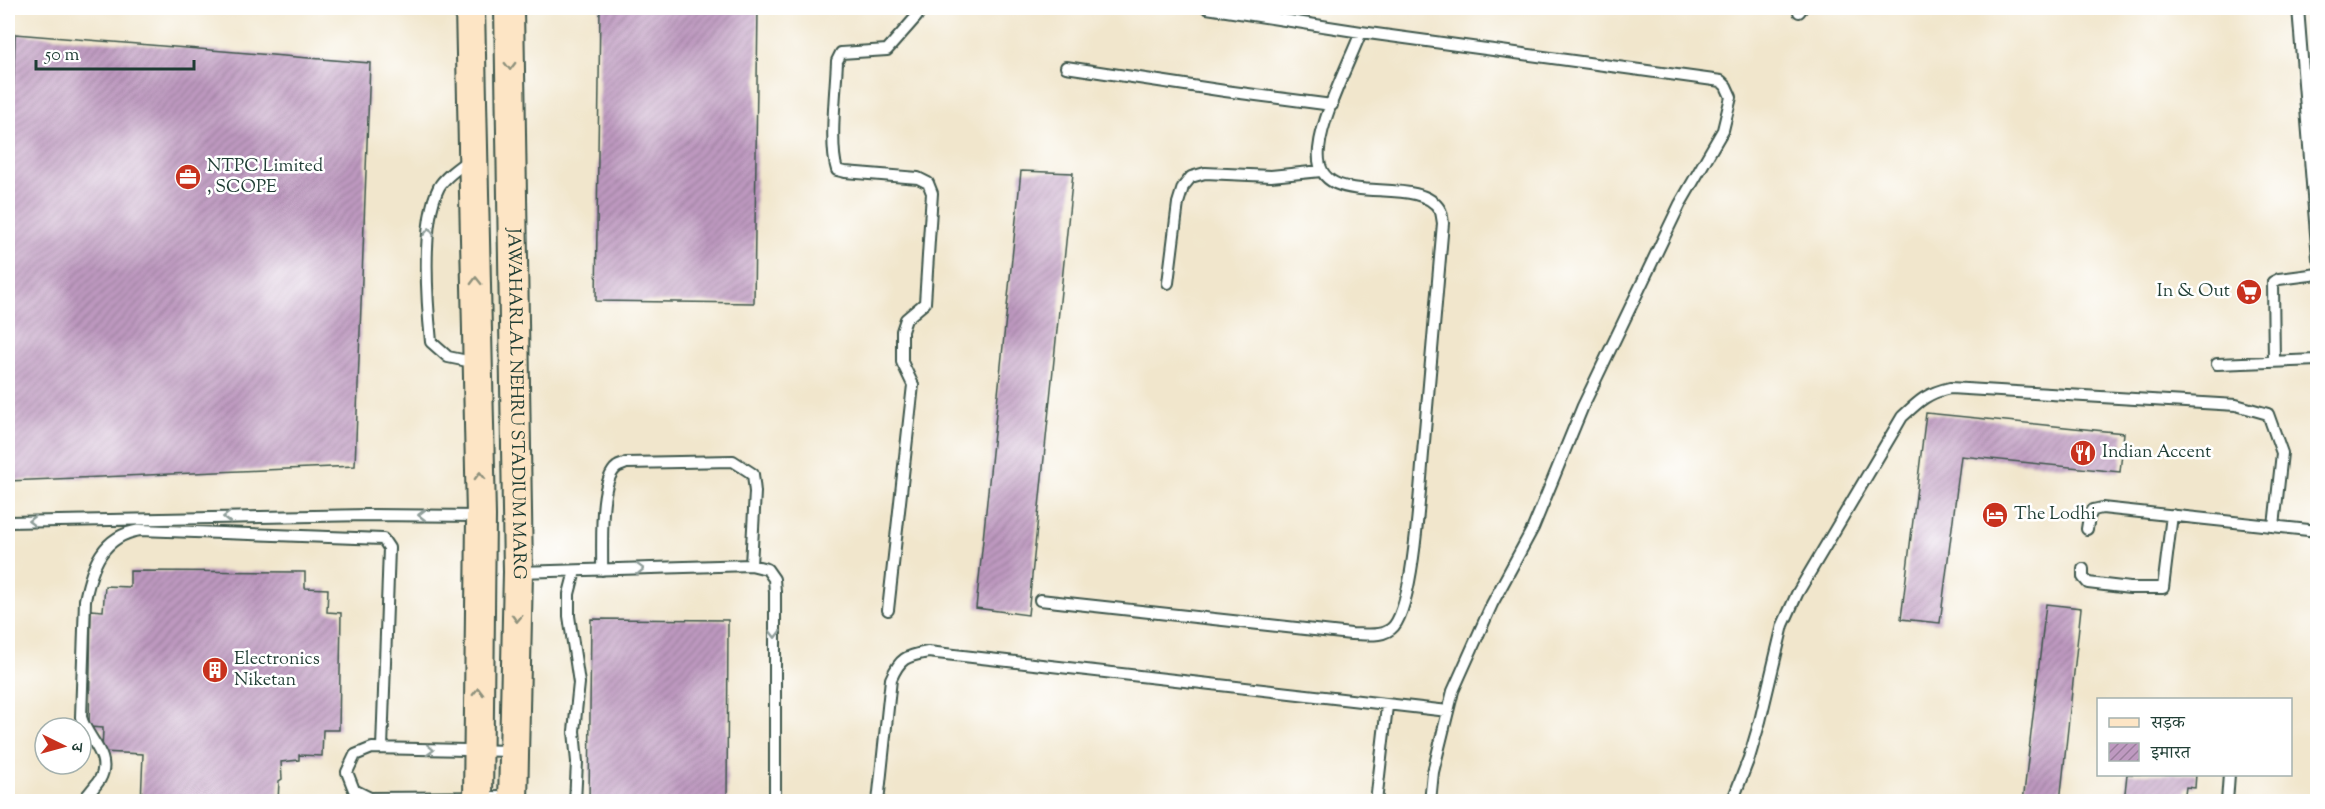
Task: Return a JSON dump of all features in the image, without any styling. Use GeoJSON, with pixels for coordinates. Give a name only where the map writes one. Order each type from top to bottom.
{"type":"FeatureCollection","features":[{"type":"Feature","properties":{"kind":"street","name":"JAWAHARLAL NEHRU STADIUM MARG"},"geometry":{"type":"LineString","coordinates":[[470,8],[481,516],[478,799]]}},
{"type":"Feature","properties":{"kind":"street","name":"JAWAHARLAL NEHRU STADIUM MARG"},"geometry":{"type":"LineString","coordinates":[[509,8],[519,572],[513,799]]}},
{"type":"Feature","properties":{"kind":"lane"},"geometry":{"type":"LineString","coordinates":[[888,610],[912,385],[902,362],[902,331],[906,319],[925,303],[932,193],[928,183],[918,178],[837,170],[834,162],[834,120],[837,61],[842,53],[887,50],[917,16],[918,8]]}},
{"type":"Feature","properties":{"kind":"lane"},"geometry":{"type":"LineString","coordinates":[[1207,8],[1361,32],[1721,81],[1731,97],[1723,130],[1680,204],[1583,406],[1533,528],[1492,604],[1453,691],[1433,772],[1430,801]]}},
{"type":"Feature","properties":{"kind":"lane"},"geometry":{"type":"LineString","coordinates":[[2298,8],[2318,259]]}},
{"type":"Feature","properties":{"kind":"lane"},"geometry":{"type":"LineString","coordinates":[[1040,600],[1351,634],[1381,634],[1391,629],[1400,617],[1406,600],[1418,506],[1443,223],[1440,211],[1431,201],[1418,195],[1341,185],[1329,181],[1321,171],[1318,151],[1323,129],[1361,32]]}},
{"type":"Feature","properties":{"kind":"lane"},"geometry":{"type":"LineString","coordinates":[[1066,67],[1332,105]]}},
{"type":"Feature","properties":{"kind":"lane"},"geometry":{"type":"LineString","coordinates":[[473,155],[440,185],[429,217],[426,298],[431,342],[448,357],[477,363]]}},
{"type":"Feature","properties":{"kind":"lane"},"geometry":{"type":"LineString","coordinates":[[1168,282],[1178,203],[1183,187],[1191,177],[1205,173],[1270,176],[1321,171]]}},
{"type":"Feature","properties":{"kind":"lane"},"geometry":{"type":"LineString","coordinates":[[2274,362],[2273,282],[2278,279],[2318,274]]}},
{"type":"Feature","properties":{"kind":"lane"},"geometry":{"type":"LineString","coordinates":[[2217,364],[2318,360]]}},
{"type":"Feature","properties":{"kind":"lane"},"geometry":{"type":"LineString","coordinates":[[1732,801],[1757,730],[1783,625],[1797,594],[1902,417],[1921,399],[1934,391],[1950,388],[2164,399],[2236,405],[2268,414],[2282,453],[2274,526]]}},
{"type":"Feature","properties":{"kind":"lane"},"geometry":{"type":"LineString","coordinates":[[602,570],[605,492],[609,477],[616,467],[626,463],[733,461],[747,468],[753,474],[755,492],[751,565]]}},
{"type":"Feature","properties":{"kind":"lane"},"geometry":{"type":"LineString","coordinates":[[2087,529],[2093,510],[2102,508],[2318,531]]}},
{"type":"Feature","properties":{"kind":"lane"},"geometry":{"type":"LineString","coordinates":[[8,522],[357,515],[481,516]]}},
{"type":"Feature","properties":{"kind":"lane"},"geometry":{"type":"LineString","coordinates":[[2083,569],[2083,578],[2088,583],[2130,588],[2163,588],[2172,516]]}},
{"type":"Feature","properties":{"kind":"lane"},"geometry":{"type":"LineString","coordinates":[[82,801],[100,778],[104,765],[101,753],[87,733],[81,717],[85,600],[88,583],[106,548],[116,537],[127,532],[383,539],[389,548],[389,558],[382,748]]}},
{"type":"Feature","properties":{"kind":"lane"},"geometry":{"type":"LineString","coordinates":[[519,572],[751,565],[767,569],[774,579],[776,801]]}},
{"type":"Feature","properties":{"kind":"lane"},"geometry":{"type":"LineString","coordinates":[[575,571],[569,594],[569,616],[579,683],[574,731],[577,762],[575,801]]}},
{"type":"Feature","properties":{"kind":"lane"},"geometry":{"type":"LineString","coordinates":[[878,801],[891,679],[896,667],[908,655],[928,652],[1387,706],[1448,711]]}},
{"type":"Feature","properties":{"kind":"lane"},"geometry":{"type":"LineString","coordinates":[[1376,801],[1387,706]]}},
{"type":"Feature","properties":{"kind":"lane"},"geometry":{"type":"LineString","coordinates":[[513,751],[382,748],[360,751],[351,760],[348,772],[350,784],[358,794],[378,800],[513,799]]}},
{"type":"Feature","properties":{"kind":"lane"},"geometry":{"type":"LineString","coordinates":[[2227,801],[2229,776]]}},
{"type":"Feature","properties":{"kind":"building"},"geometry":{"type":"Polygon","coordinates":[[[600,8],[758,8],[754,303],[596,301],[600,8]]]}},
{"type":"Feature","properties":{"kind":"building","name":"NTPC Limited , SCOPE"},"geometry":{"type":"Polygon","coordinates":[[[15,34],[370,63],[355,466],[8,481],[8,290],[15,34]]]}},
{"type":"Feature","properties":{"kind":"building"},"geometry":{"type":"Polygon","coordinates":[[[1021,171],[1073,173],[1028,615],[976,608],[1021,171]]]}},
{"type":"Feature","properties":{"kind":"building"},"geometry":{"type":"Polygon","coordinates":[[[1926,413],[2124,433],[2120,472],[1961,456],[1940,623],[1901,619],[1926,413]]]}},
{"type":"Feature","properties":{"kind":"building","name":"Electronics Niketan"},"geometry":{"type":"Polygon","coordinates":[[[130,571],[305,572],[305,588],[328,589],[327,612],[341,613],[339,730],[323,730],[322,756],[299,755],[299,760],[281,762],[282,779],[279,781],[278,802],[141,802],[143,754],[102,752],[103,728],[93,727],[93,716],[89,716],[91,610],[103,611],[105,586],[130,587],[130,571]]]}},
{"type":"Feature","properties":{"kind":"building"},"geometry":{"type":"Polygon","coordinates":[[[2046,604],[2081,608],[2060,802],[2023,802],[2046,604]]]}},
{"type":"Feature","properties":{"kind":"building"},"geometry":{"type":"Polygon","coordinates":[[[591,619],[728,620],[727,802],[589,802],[591,619]]]}},
{"type":"Feature","properties":{"kind":"building"},"geometry":{"type":"Polygon","coordinates":[[[2127,776],[2196,776],[2195,788],[2186,787],[2184,802],[2124,802],[2127,776]]]}},
{"type":"Feature","properties":{"kind":"place","name":"NTPC Limited , SCOPE"},"geometry":{"type":"Point","coordinates":[188,177]}},
{"type":"Feature","properties":{"kind":"place","name":"In & Out"},"geometry":{"type":"Point","coordinates":[2249,292]}},
{"type":"Feature","properties":{"kind":"place","name":"Indian Accent"},"geometry":{"type":"Point","coordinates":[2083,453]}},
{"type":"Feature","properties":{"kind":"place","name":"The Lodhi"},"geometry":{"type":"Point","coordinates":[1995,515]}},
{"type":"Feature","properties":{"kind":"place","name":"Electronics Niketan"},"geometry":{"type":"Point","coordinates":[215,670]}}]}
